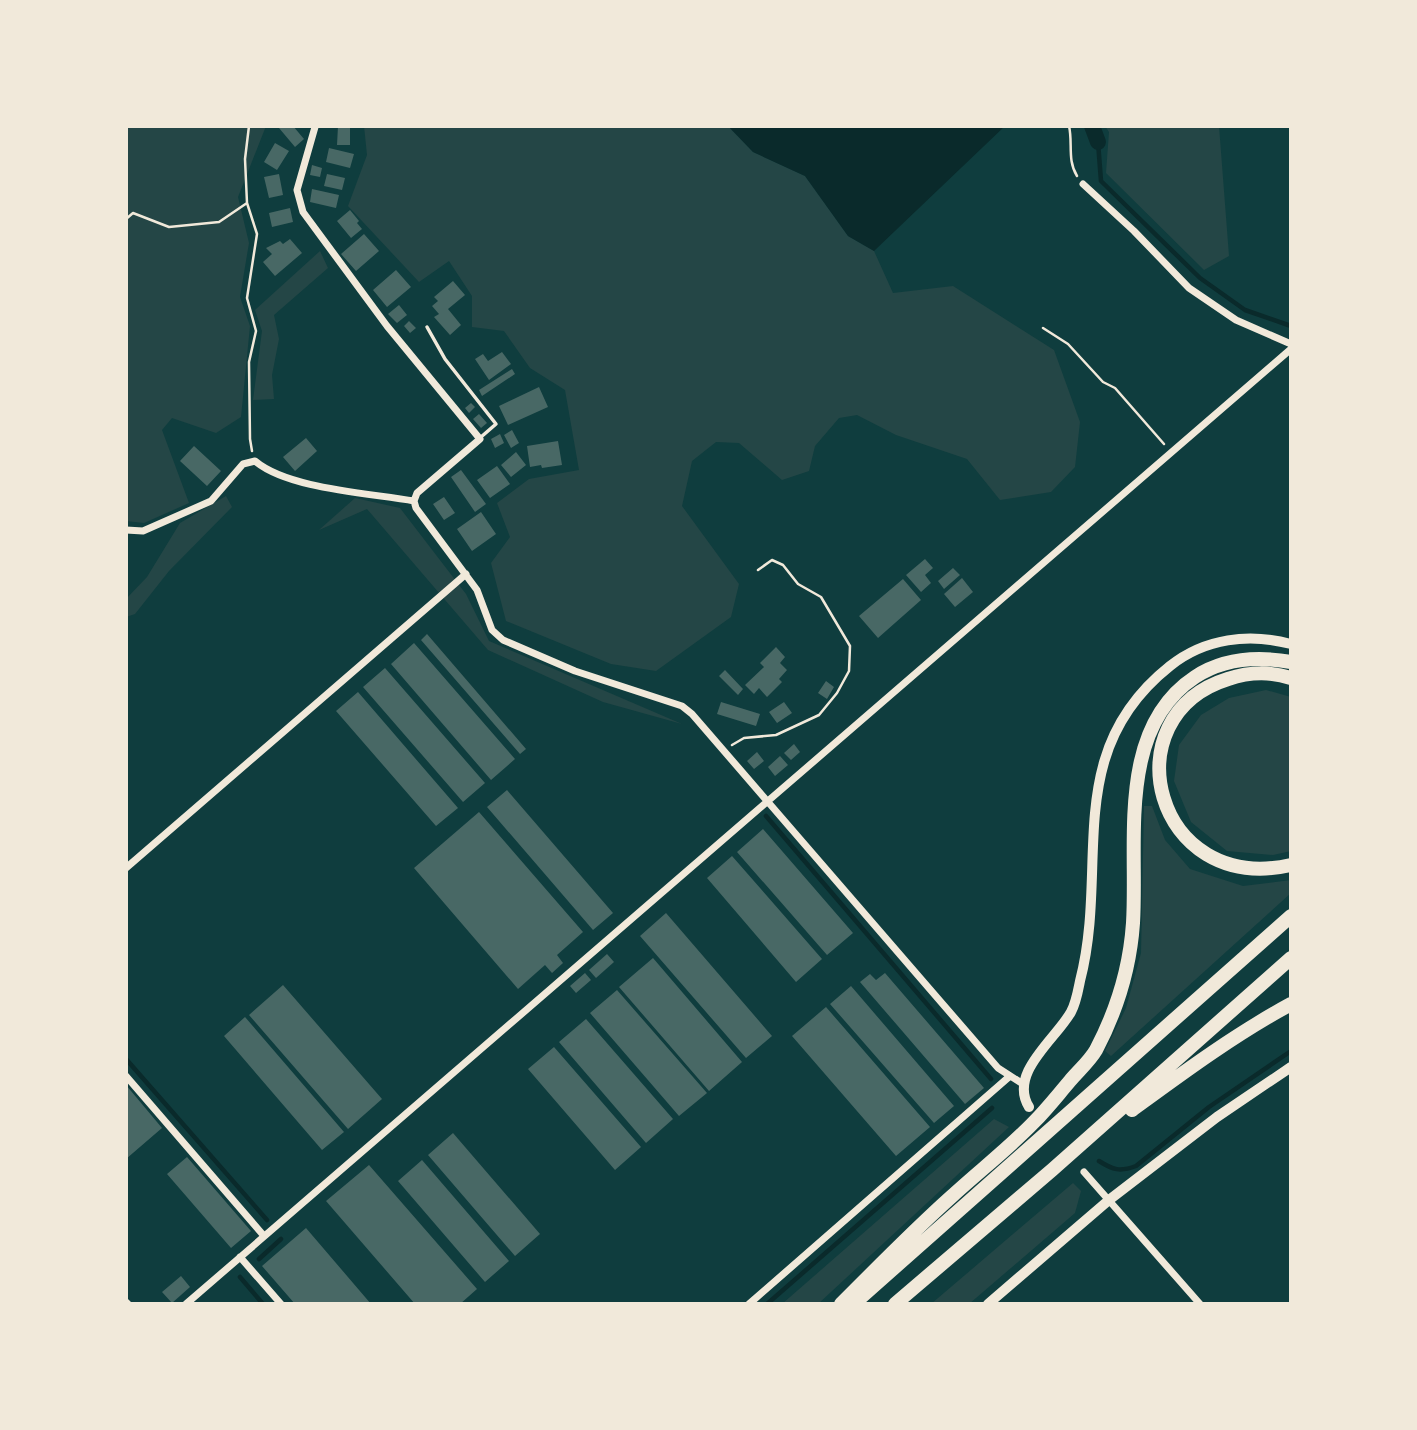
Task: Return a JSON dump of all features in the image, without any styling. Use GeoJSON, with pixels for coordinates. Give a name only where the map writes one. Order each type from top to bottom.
{"type":"FeatureCollection","features":[{"type":"Feature","properties":{"kind":"highway"},"geometry":{"type":"LineString","coordinates":[[841,1304],[941,1206],[1034,1122],[1095,1052],[1116,1004],[1125,970],[1133,925],[1139,773],[1147,737],[1163,709],[1182,686],[1208,668],[1262,657],[1291,662]]}},
{"type":"Feature","properties":{"kind":"highway"},"geometry":{"type":"LineString","coordinates":[[1291,678],[1267,673],[1245,673],[1209,684],[1181,707],[1166,733],[1160,761],[1160,789],[1172,821],[1197,849],[1230,866],[1273,869],[1291,865]]}},
{"type":"Feature","properties":{"kind":"highway"},"geometry":{"type":"LineString","coordinates":[[853,1304],[1291,916]]}},
{"type":"Feature","properties":{"kind":"highway"},"geometry":{"type":"LineString","coordinates":[[895,1304],[1052,1170],[1291,958]]}},
{"type":"Feature","properties":{"kind":"highway"},"geometry":{"type":"LineString","coordinates":[[1052,1170],[1195,1063],[1253,1024],[1291,1004]]}},
{"type":"Feature","properties":{"kind":"street"},"geometry":{"type":"LineString","coordinates":[[315,127],[297,190],[303,212],[387,326],[480,439],[417,493],[414,500],[416,508],[477,590],[492,630],[503,640],[575,671],[682,706],[998,1068],[1023,1084]]}},
{"type":"Feature","properties":{"kind":"street"},"geometry":{"type":"LineString","coordinates":[[186,1304],[1291,347],[1236,320],[1189,288],[1134,231],[1083,184]]}},
{"type":"Feature","properties":{"kind":"street"},"geometry":{"type":"LineString","coordinates":[[126,530],[143,531],[211,501],[243,464],[255,461],[267,471],[289,480],[414,500]]}},
{"type":"Feature","properties":{"kind":"street"},"geometry":{"type":"LineString","coordinates":[[126,868],[466,574]]}},
{"type":"Feature","properties":{"kind":"street"},"geometry":{"type":"LineString","coordinates":[[1028,1107],[1023,1098],[1023,1084],[1029,1068],[1073,1010],[1087,957],[1095,812],[1106,754],[1125,712],[1150,682],[1176,661],[1202,646],[1232,639],[1291,644]]}},
{"type":"Feature","properties":{"kind":"street"},"geometry":{"type":"LineString","coordinates":[[988,1304],[1109,1200],[1217,1117],[1291,1067]]}},
{"type":"Feature","properties":{"kind":"street"},"geometry":{"type":"LineString","coordinates":[[126,1076],[264,1236]]}},
{"type":"Feature","properties":{"kind":"street"},"geometry":{"type":"LineString","coordinates":[[749,1304],[1010,1076]]}},
{"type":"Feature","properties":{"kind":"street"},"geometry":{"type":"LineString","coordinates":[[1084,1172],[1200,1304]]}},
{"type":"Feature","properties":{"kind":"street"},"geometry":{"type":"LineString","coordinates":[[240,1257],[281,1304]]}},
{"type":"Feature","properties":{"kind":"lane"},"geometry":{"type":"LineString","coordinates":[[427,327],[445,359],[496,425],[480,439]]}},
{"type":"Feature","properties":{"kind":"path"},"geometry":{"type":"LineString","coordinates":[[249,126],[245,159],[247,203],[257,234],[247,298],[256,331],[249,362],[250,439],[255,461]]}},
{"type":"Feature","properties":{"kind":"path"},"geometry":{"type":"LineString","coordinates":[[1069,126],[1072,138],[1070,159],[1083,184]]}},
{"type":"Feature","properties":{"kind":"path"},"geometry":{"type":"LineString","coordinates":[[126,219],[134,213],[169,227],[219,222],[247,203]]}},
{"type":"Feature","properties":{"kind":"path"},"geometry":{"type":"LineString","coordinates":[[1043,328],[1068,344],[1103,382],[1115,388],[1171,452]]}},
{"type":"Feature","properties":{"kind":"path"},"geometry":{"type":"LineString","coordinates":[[723,750],[744,738],[776,735],[819,715],[837,693],[849,671],[850,646],[821,597],[798,584],[783,565],[772,560],[758,570]]}},
{"type":"Feature","properties":{"kind":"shaded area"},"geometry":{"type":"Polygon","coordinates":[[[126,126],[266,126],[238,197],[249,243],[240,297],[250,326],[241,417],[216,433],[172,418],[162,430],[189,503],[144,523],[126,521],[126,126]]]}},
{"type":"Feature","properties":{"kind":"shaded area"},"geometry":{"type":"Polygon","coordinates":[[[364,126],[728,126],[753,152],[805,176],[848,236],[874,251],[893,293],[953,286],[1054,350],[1080,422],[1075,467],[1051,492],[1000,500],[967,459],[896,435],[857,415],[839,418],[815,446],[809,471],[782,480],[739,443],[716,442],[692,461],[682,506],[739,584],[731,617],[656,671],[611,664],[506,621],[491,563],[510,537],[497,503],[529,479],[579,470],[565,390],[530,368],[504,331],[472,327],[472,296],[449,261],[419,282],[348,206],[367,155],[364,126]]]}},
{"type":"Feature","properties":{"kind":"shaded area"},"geometry":{"type":"Polygon","coordinates":[[[728,126],[1005,126],[874,251],[848,236],[805,176],[753,152],[728,126]]]}},
{"type":"Feature","properties":{"kind":"shaded area"},"geometry":{"type":"Polygon","coordinates":[[[1105,126],[1219,126],[1229,256],[1204,270],[1106,173],[1109,132],[1105,126]]]}},
{"type":"Feature","properties":{"kind":"shaded area"},"geometry":{"type":"Polygon","coordinates":[[[320,251],[328,268],[274,315],[279,339],[272,375],[274,399],[253,400],[262,331],[255,310],[320,251]]]}},
{"type":"Feature","properties":{"kind":"shaded area"},"geometry":{"type":"Polygon","coordinates":[[[226,496],[232,507],[169,571],[135,614],[126,617],[126,599],[147,577],[180,523],[226,496]]]}},
{"type":"Feature","properties":{"kind":"shaded area"},"geometry":{"type":"Polygon","coordinates":[[[355,498],[400,508],[466,594],[489,641],[682,724],[603,702],[488,650],[367,509],[319,530],[355,498]]]}},
{"type":"Feature","properties":{"kind":"shaded area"},"geometry":{"type":"Polygon","coordinates":[[[1266,690],[1291,697],[1291,851],[1273,855],[1227,851],[1191,822],[1174,781],[1179,745],[1201,715],[1229,698],[1266,690]]]}},
{"type":"Feature","properties":{"kind":"shaded area"},"geometry":{"type":"Polygon","coordinates":[[[1144,806],[1152,806],[1165,840],[1190,869],[1243,886],[1291,880],[1291,893],[1111,1056],[1105,1051],[1126,1008],[1141,953],[1144,806]]]}},
{"type":"Feature","properties":{"kind":"shaded area"},"geometry":{"type":"Polygon","coordinates":[[[994,1119],[1009,1127],[818,1304],[782,1304],[994,1119]]]}},
{"type":"Feature","properties":{"kind":"shaded area"},"geometry":{"type":"Polygon","coordinates":[[[1073,1183],[1081,1191],[1075,1213],[969,1304],[931,1304],[1073,1183]]]}},
{"type":"Feature","properties":{"kind":"building"},"geometry":{"type":"Polygon","coordinates":[[[293,126],[304,139],[295,147],[279,128],[293,126]]]}},
{"type":"Feature","properties":{"kind":"building"},"geometry":{"type":"Polygon","coordinates":[[[338,126],[350,126],[350,145],[337,145],[338,126]]]}},
{"type":"Feature","properties":{"kind":"building"},"geometry":{"type":"Polygon","coordinates":[[[275,143],[289,151],[277,170],[264,162],[275,143]]]}},
{"type":"Feature","properties":{"kind":"building"},"geometry":{"type":"Polygon","coordinates":[[[329,148],[354,154],[350,168],[326,162],[329,148]]]}},
{"type":"Feature","properties":{"kind":"building"},"geometry":{"type":"Polygon","coordinates":[[[312,165],[322,168],[320,177],[310,175],[312,165]]]}},
{"type":"Feature","properties":{"kind":"building"},"geometry":{"type":"Polygon","coordinates":[[[279,174],[283,195],[269,198],[264,177],[279,174]]]}},
{"type":"Feature","properties":{"kind":"building"},"geometry":{"type":"Polygon","coordinates":[[[327,174],[345,178],[342,190],[324,186],[327,174]]]}},
{"type":"Feature","properties":{"kind":"building"},"geometry":{"type":"Polygon","coordinates":[[[312,189],[339,195],[336,208],[310,202],[312,189]]]}},
{"type":"Feature","properties":{"kind":"building"},"geometry":{"type":"Polygon","coordinates":[[[290,208],[293,222],[272,227],[269,213],[290,208]]]}},
{"type":"Feature","properties":{"kind":"building"},"geometry":{"type":"Polygon","coordinates":[[[350,210],[362,229],[351,238],[337,221],[350,210]]]}},
{"type":"Feature","properties":{"kind":"building"},"geometry":{"type":"Polygon","coordinates":[[[364,234],[379,251],[356,271],[341,254],[364,234]]]}},
{"type":"Feature","properties":{"kind":"building"},"geometry":{"type":"Polygon","coordinates":[[[290,239],[302,253],[275,276],[263,262],[272,254],[266,248],[280,241],[283,244],[290,239]]]}},
{"type":"Feature","properties":{"kind":"building"},"geometry":{"type":"Polygon","coordinates":[[[396,270],[411,287],[387,307],[373,290],[396,270]]]}},
{"type":"Feature","properties":{"kind":"building"},"geometry":{"type":"Polygon","coordinates":[[[453,281],[465,295],[448,309],[461,325],[450,335],[434,317],[439,314],[432,306],[438,301],[434,297],[453,281]]]}},
{"type":"Feature","properties":{"kind":"building"},"geometry":{"type":"Polygon","coordinates":[[[399,305],[407,315],[397,323],[388,314],[399,305]]]}},
{"type":"Feature","properties":{"kind":"building"},"geometry":{"type":"Polygon","coordinates":[[[409,321],[416,328],[410,333],[404,326],[409,321]]]}},
{"type":"Feature","properties":{"kind":"building"},"geometry":{"type":"Polygon","coordinates":[[[502,352],[511,364],[489,380],[475,359],[483,354],[488,361],[502,352]]]}},
{"type":"Feature","properties":{"kind":"building"},"geometry":{"type":"Polygon","coordinates":[[[512,369],[515,374],[482,396],[479,390],[512,369]]]}},
{"type":"Feature","properties":{"kind":"building"},"geometry":{"type":"Polygon","coordinates":[[[539,387],[548,407],[508,425],[499,406],[539,387]]]}},
{"type":"Feature","properties":{"kind":"building"},"geometry":{"type":"Polygon","coordinates":[[[471,403],[475,407],[469,413],[465,408],[471,403]]]}},
{"type":"Feature","properties":{"kind":"building"},"geometry":{"type":"Polygon","coordinates":[[[479,414],[487,423],[481,428],[473,419],[479,414]]]}},
{"type":"Feature","properties":{"kind":"building"},"geometry":{"type":"Polygon","coordinates":[[[512,430],[519,443],[511,448],[504,435],[512,430]]]}},
{"type":"Feature","properties":{"kind":"building"},"geometry":{"type":"Polygon","coordinates":[[[500,434],[504,443],[495,448],[491,439],[500,434]]]}},
{"type":"Feature","properties":{"kind":"building"},"geometry":{"type":"Polygon","coordinates":[[[306,438],[317,451],[295,471],[283,457],[306,438]]]}},
{"type":"Feature","properties":{"kind":"building"},"geometry":{"type":"Polygon","coordinates":[[[558,441],[562,465],[530,467],[527,446],[558,441]]]}},
{"type":"Feature","properties":{"kind":"building"},"geometry":{"type":"Polygon","coordinates":[[[194,446],[221,471],[207,486],[180,461],[194,446]]]}},
{"type":"Feature","properties":{"kind":"building"},"geometry":{"type":"Polygon","coordinates":[[[516,452],[526,465],[511,477],[501,465],[516,452]]]}},
{"type":"Feature","properties":{"kind":"building"},"geometry":{"type":"Polygon","coordinates":[[[497,466],[510,484],[490,498],[477,480],[497,466]]]}},
{"type":"Feature","properties":{"kind":"building"},"geometry":{"type":"Polygon","coordinates":[[[461,470],[486,504],[475,512],[451,477],[461,470]]]}},
{"type":"Feature","properties":{"kind":"building"},"geometry":{"type":"Polygon","coordinates":[[[444,497],[455,513],[444,520],[433,504],[444,497]]]}},
{"type":"Feature","properties":{"kind":"building"},"geometry":{"type":"Polygon","coordinates":[[[481,512],[496,534],[472,551],[457,529],[481,512]]]}},
{"type":"Feature","properties":{"kind":"building"},"geometry":{"type":"Polygon","coordinates":[[[925,559],[933,568],[925,575],[931,583],[921,592],[906,575],[925,559]]]}},
{"type":"Feature","properties":{"kind":"building"},"geometry":{"type":"Polygon","coordinates":[[[953,568],[960,575],[944,589],[938,581],[953,568]]]}},
{"type":"Feature","properties":{"kind":"building"},"geometry":{"type":"Polygon","coordinates":[[[962,578],[973,592],[955,607],[944,594],[962,578]]]}},
{"type":"Feature","properties":{"kind":"building"},"geometry":{"type":"Polygon","coordinates":[[[903,579],[921,600],[878,638],[859,616],[903,579]]]}},
{"type":"Feature","properties":{"kind":"building"},"geometry":{"type":"Polygon","coordinates":[[[427,634],[526,749],[520,754],[421,640],[427,634]]]}},
{"type":"Feature","properties":{"kind":"building"},"geometry":{"type":"Polygon","coordinates":[[[414,643],[515,759],[491,780],[391,664],[414,643]]]}},
{"type":"Feature","properties":{"kind":"building"},"geometry":{"type":"Polygon","coordinates":[[[776,647],[785,657],[780,663],[787,670],[779,679],[782,682],[767,697],[759,688],[754,694],[745,685],[764,667],[760,663],[776,647]]]}},
{"type":"Feature","properties":{"kind":"building"},"geometry":{"type":"Polygon","coordinates":[[[385,668],[485,783],[463,802],[363,687],[385,668]]]}},
{"type":"Feature","properties":{"kind":"building"},"geometry":{"type":"Polygon","coordinates":[[[725,670],[743,689],[738,695],[719,676],[725,670]]]}},
{"type":"Feature","properties":{"kind":"building"},"geometry":{"type":"Polygon","coordinates":[[[826,681],[834,687],[827,699],[818,693],[826,681]]]}},
{"type":"Feature","properties":{"kind":"building"},"geometry":{"type":"Polygon","coordinates":[[[358,692],[458,808],[436,826],[336,711],[358,692]]]}},
{"type":"Feature","properties":{"kind":"building"},"geometry":{"type":"Polygon","coordinates":[[[721,702],[760,714],[756,726],[717,714],[721,702]]]}},
{"type":"Feature","properties":{"kind":"building"},"geometry":{"type":"Polygon","coordinates":[[[784,702],[792,713],[777,723],[769,712],[784,702]]]}},
{"type":"Feature","properties":{"kind":"building"},"geometry":{"type":"Polygon","coordinates":[[[794,744],[800,752],[791,760],[784,753],[794,744]]]}},
{"type":"Feature","properties":{"kind":"building"},"geometry":{"type":"Polygon","coordinates":[[[757,752],[764,761],[754,769],[747,761],[757,752]]]}},
{"type":"Feature","properties":{"kind":"building"},"geometry":{"type":"Polygon","coordinates":[[[780,756],[788,765],[775,776],[768,767],[780,756]]]}},
{"type":"Feature","properties":{"kind":"building"},"geometry":{"type":"Polygon","coordinates":[[[507,790],[613,913],[593,930],[487,807],[507,790]]]}},
{"type":"Feature","properties":{"kind":"building"},"geometry":{"type":"Polygon","coordinates":[[[479,812],[583,932],[557,955],[563,963],[552,973],[545,965],[518,989],[414,868],[479,812]]]}},
{"type":"Feature","properties":{"kind":"building"},"geometry":{"type":"Polygon","coordinates":[[[763,829],[853,933],[827,955],[737,852],[763,829]]]}},
{"type":"Feature","properties":{"kind":"building"},"geometry":{"type":"Polygon","coordinates":[[[732,856],[822,959],[796,982],[707,878],[732,856]]]}},
{"type":"Feature","properties":{"kind":"building"},"geometry":{"type":"Polygon","coordinates":[[[666,913],[772,1036],[746,1058],[640,936],[666,913]]]}},
{"type":"Feature","properties":{"kind":"building"},"geometry":{"type":"Polygon","coordinates":[[[607,954],[614,962],[596,978],[589,970],[607,954]]]}},
{"type":"Feature","properties":{"kind":"building"},"geometry":{"type":"Polygon","coordinates":[[[653,958],[742,1062],[709,1091],[619,987],[653,958]]]}},
{"type":"Feature","properties":{"kind":"building"},"geometry":{"type":"Polygon","coordinates":[[[585,973],[591,980],[576,993],[570,986],[585,973]]]}},
{"type":"Feature","properties":{"kind":"building"},"geometry":{"type":"Polygon","coordinates":[[[885,973],[984,1088],[965,1104],[860,982],[870,974],[876,980],[885,973]]]}},
{"type":"Feature","properties":{"kind":"building"},"geometry":{"type":"Polygon","coordinates":[[[283,985],[382,1099],[348,1129],[249,1015],[283,985]]]}},
{"type":"Feature","properties":{"kind":"building"},"geometry":{"type":"Polygon","coordinates":[[[851,986],[954,1106],[934,1123],[830,1004],[851,986]]]}},
{"type":"Feature","properties":{"kind":"building"},"geometry":{"type":"Polygon","coordinates":[[[617,990],[707,1093],[679,1116],[590,1013],[617,990]]]}},
{"type":"Feature","properties":{"kind":"building"},"geometry":{"type":"Polygon","coordinates":[[[826,1007],[930,1127],[896,1156],[792,1036],[826,1007]]]}},
{"type":"Feature","properties":{"kind":"building"},"geometry":{"type":"Polygon","coordinates":[[[245,1017],[344,1132],[322,1150],[224,1036],[245,1017]]]}},
{"type":"Feature","properties":{"kind":"building"},"geometry":{"type":"Polygon","coordinates":[[[586,1019],[673,1119],[646,1143],[559,1042],[586,1019]]]}},
{"type":"Feature","properties":{"kind":"building"},"geometry":{"type":"Polygon","coordinates":[[[554,1047],[641,1147],[615,1170],[528,1069],[554,1047]]]}},
{"type":"Feature","properties":{"kind":"building"},"geometry":{"type":"Polygon","coordinates":[[[126,1085],[162,1128],[126,1159],[126,1085]]]}},
{"type":"Feature","properties":{"kind":"building"},"geometry":{"type":"Polygon","coordinates":[[[453,1133],[540,1234],[515,1256],[428,1155],[453,1133]]]}},
{"type":"Feature","properties":{"kind":"building"},"geometry":{"type":"Polygon","coordinates":[[[187,1157],[251,1231],[231,1248],[167,1174],[187,1157]]]}},
{"type":"Feature","properties":{"kind":"building"},"geometry":{"type":"Polygon","coordinates":[[[422,1160],[509,1261],[485,1282],[398,1181],[422,1160]]]}},
{"type":"Feature","properties":{"kind":"building"},"geometry":{"type":"Polygon","coordinates":[[[369,1165],[477,1289],[460,1304],[415,1304],[326,1201],[369,1165]]]}},
{"type":"Feature","properties":{"kind":"building"},"geometry":{"type":"Polygon","coordinates":[[[306,1228],[371,1304],[295,1304],[262,1266],[306,1228]]]}},
{"type":"Feature","properties":{"kind":"building"},"geometry":{"type":"Polygon","coordinates":[[[181,1276],[190,1287],[172,1303],[162,1292],[181,1276]]]}},
{"type":"Feature","properties":{"kind":"waterway"},"geometry":{"type":"LineString","coordinates":[[1092,126],[1098,142]]}},
{"type":"Feature","properties":{"kind":"waterway"},"geometry":{"type":"LineString","coordinates":[[1098,142],[1101,181],[1200,278],[1245,310],[1291,326]]}},
{"type":"Feature","properties":{"kind":"waterway"},"geometry":{"type":"LineString","coordinates":[[766,816],[991,1079]]}},
{"type":"Feature","properties":{"kind":"waterway"},"geometry":{"type":"LineString","coordinates":[[1099,1161],[1117,1169],[1136,1166],[1209,1107],[1291,1051]]}},
{"type":"Feature","properties":{"kind":"waterway"},"geometry":{"type":"LineString","coordinates":[[126,1059],[267,1220]]}},
{"type":"Feature","properties":{"kind":"waterway"},"geometry":{"type":"LineString","coordinates":[[767,1304],[992,1108]]}},
{"type":"Feature","properties":{"kind":"waterway"},"geometry":{"type":"LineString","coordinates":[[259,1259],[281,1239]]}},
{"type":"Feature","properties":{"kind":"waterway"},"geometry":{"type":"LineString","coordinates":[[240,1277],[263,1304]]}}]}
